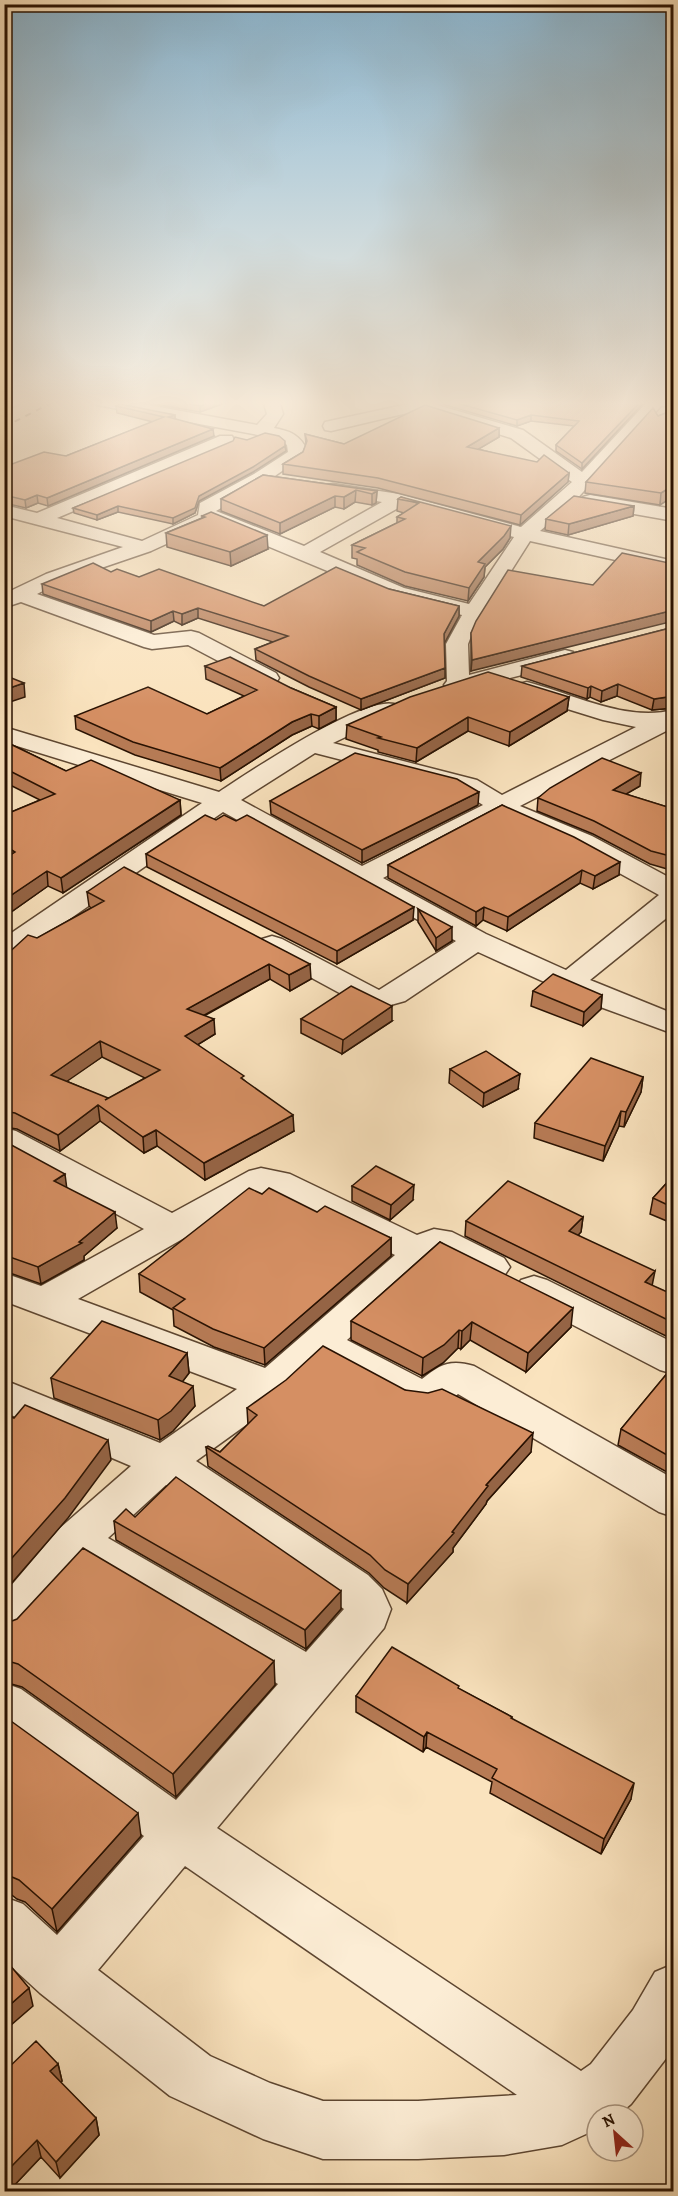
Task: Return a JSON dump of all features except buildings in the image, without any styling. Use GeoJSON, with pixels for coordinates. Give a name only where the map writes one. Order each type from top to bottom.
{"type":"FeatureCollection","features":[{"type":"Feature","properties":{"kind":"street"},"geometry":{"type":"LineString","coordinates":[[39,519],[78,502]]}},
{"type":"Feature","properties":{"kind":"street"},"geometry":{"type":"LineString","coordinates":[[215,502],[207,507],[205,512],[211,516],[397,592],[473,611]]}},
{"type":"Feature","properties":{"kind":"street"},"geometry":{"type":"LineString","coordinates":[[305,553],[395,502]]}},
{"type":"Feature","properties":{"kind":"street"},"geometry":{"type":"LineString","coordinates":[[408,502],[525,534],[674,567]]}},
{"type":"Feature","properties":{"kind":"street"},"geometry":{"type":"LineString","coordinates":[[458,684],[457,644],[473,611],[525,534],[563,502]]}},
{"type":"Feature","properties":{"kind":"street"},"geometry":{"type":"LineString","coordinates":[[597,502],[672,514]]}},
{"type":"Feature","properties":{"kind":"street"},"geometry":{"type":"LineString","coordinates":[[4,510],[144,547]]}},
{"type":"Feature","properties":{"kind":"street"},"geometry":{"type":"LineString","coordinates":[[635,527],[672,514]]}},
{"type":"Feature","properties":{"kind":"street"},"geometry":{"type":"LineString","coordinates":[[13,599],[65,573],[144,547],[211,516]]}},
{"type":"Feature","properties":{"kind":"street"},"geometry":{"type":"LineString","coordinates":[[596,550],[615,539]]}},
{"type":"Feature","properties":{"kind":"street"},"geometry":{"type":"LineString","coordinates":[[13,599],[152,642],[191,638],[283,686]]}},
{"type":"Feature","properties":{"kind":"street"},"geometry":{"type":"LineString","coordinates":[[432,692],[591,651]]}},
{"type":"Feature","properties":{"kind":"street"},"geometry":{"type":"LineString","coordinates":[[491,677],[611,715],[640,721],[670,720]]}},
{"type":"Feature","properties":{"kind":"street"},"geometry":{"type":"LineString","coordinates":[[10,941],[311,746],[350,715],[404,702]]}},
{"type":"Feature","properties":{"kind":"street"},"geometry":{"type":"LineString","coordinates":[[363,877],[670,720]]}},
{"type":"Feature","properties":{"kind":"street"},"geometry":{"type":"LineString","coordinates":[[9,740],[223,801],[476,940],[568,982],[674,1024]]}},
{"type":"Feature","properties":{"kind":"street"},"geometry":{"type":"LineString","coordinates":[[311,746],[468,785],[490,797],[498,806],[583,842],[674,892]]}},
{"type":"Feature","properties":{"kind":"street"},"geometry":{"type":"LineString","coordinates":[[124,868],[154,884]]}},
{"type":"Feature","properties":{"kind":"street"},"geometry":{"type":"LineString","coordinates":[[568,982],[674,897]]}},
{"type":"Feature","properties":{"kind":"street"},"geometry":{"type":"LineString","coordinates":[[247,932],[369,996],[380,999],[394,995],[476,940]]}},
{"type":"Feature","properties":{"kind":"street"},"geometry":{"type":"LineString","coordinates":[[12,1154],[171,1228]]}},
{"type":"Feature","properties":{"kind":"street"},"geometry":{"type":"LineString","coordinates":[[46,1300],[171,1228],[258,1181],[266,1179],[278,1182],[420,1252]]}},
{"type":"Feature","properties":{"kind":"street"},"geometry":{"type":"LineString","coordinates":[[4,1627],[76,1541],[164,1462],[271,1386],[434,1240],[674,1360]]}},
{"type":"Feature","properties":{"kind":"street"},"geometry":{"type":"LineString","coordinates":[[4,1286],[271,1386]]}},
{"type":"Feature","properties":{"kind":"street"},"geometry":{"type":"LineString","coordinates":[[319,1343],[419,1396],[429,1396],[452,1377],[460,1376],[674,1500]]}},
{"type":"Feature","properties":{"kind":"street"},"geometry":{"type":"LineString","coordinates":[[4,1395],[164,1462],[352,1588],[368,1604],[368,1614],[59,1974]]}},
{"type":"Feature","properties":{"kind":"street"},"geometry":{"type":"LineString","coordinates":[[76,1541],[311,1679]]}},
{"type":"Feature","properties":{"kind":"street"},"geometry":{"type":"LineString","coordinates":[[4,1704],[179,1832],[583,2106]]}},
{"type":"Feature","properties":{"kind":"street"},"geometry":{"type":"LineString","coordinates":[[4,1923],[59,1974],[190,2076],[263,2110],[323,2130],[407,2130],[504,2126],[562,2116],[583,2106],[611,2084],[653,2030],[674,1991]]}}]}
